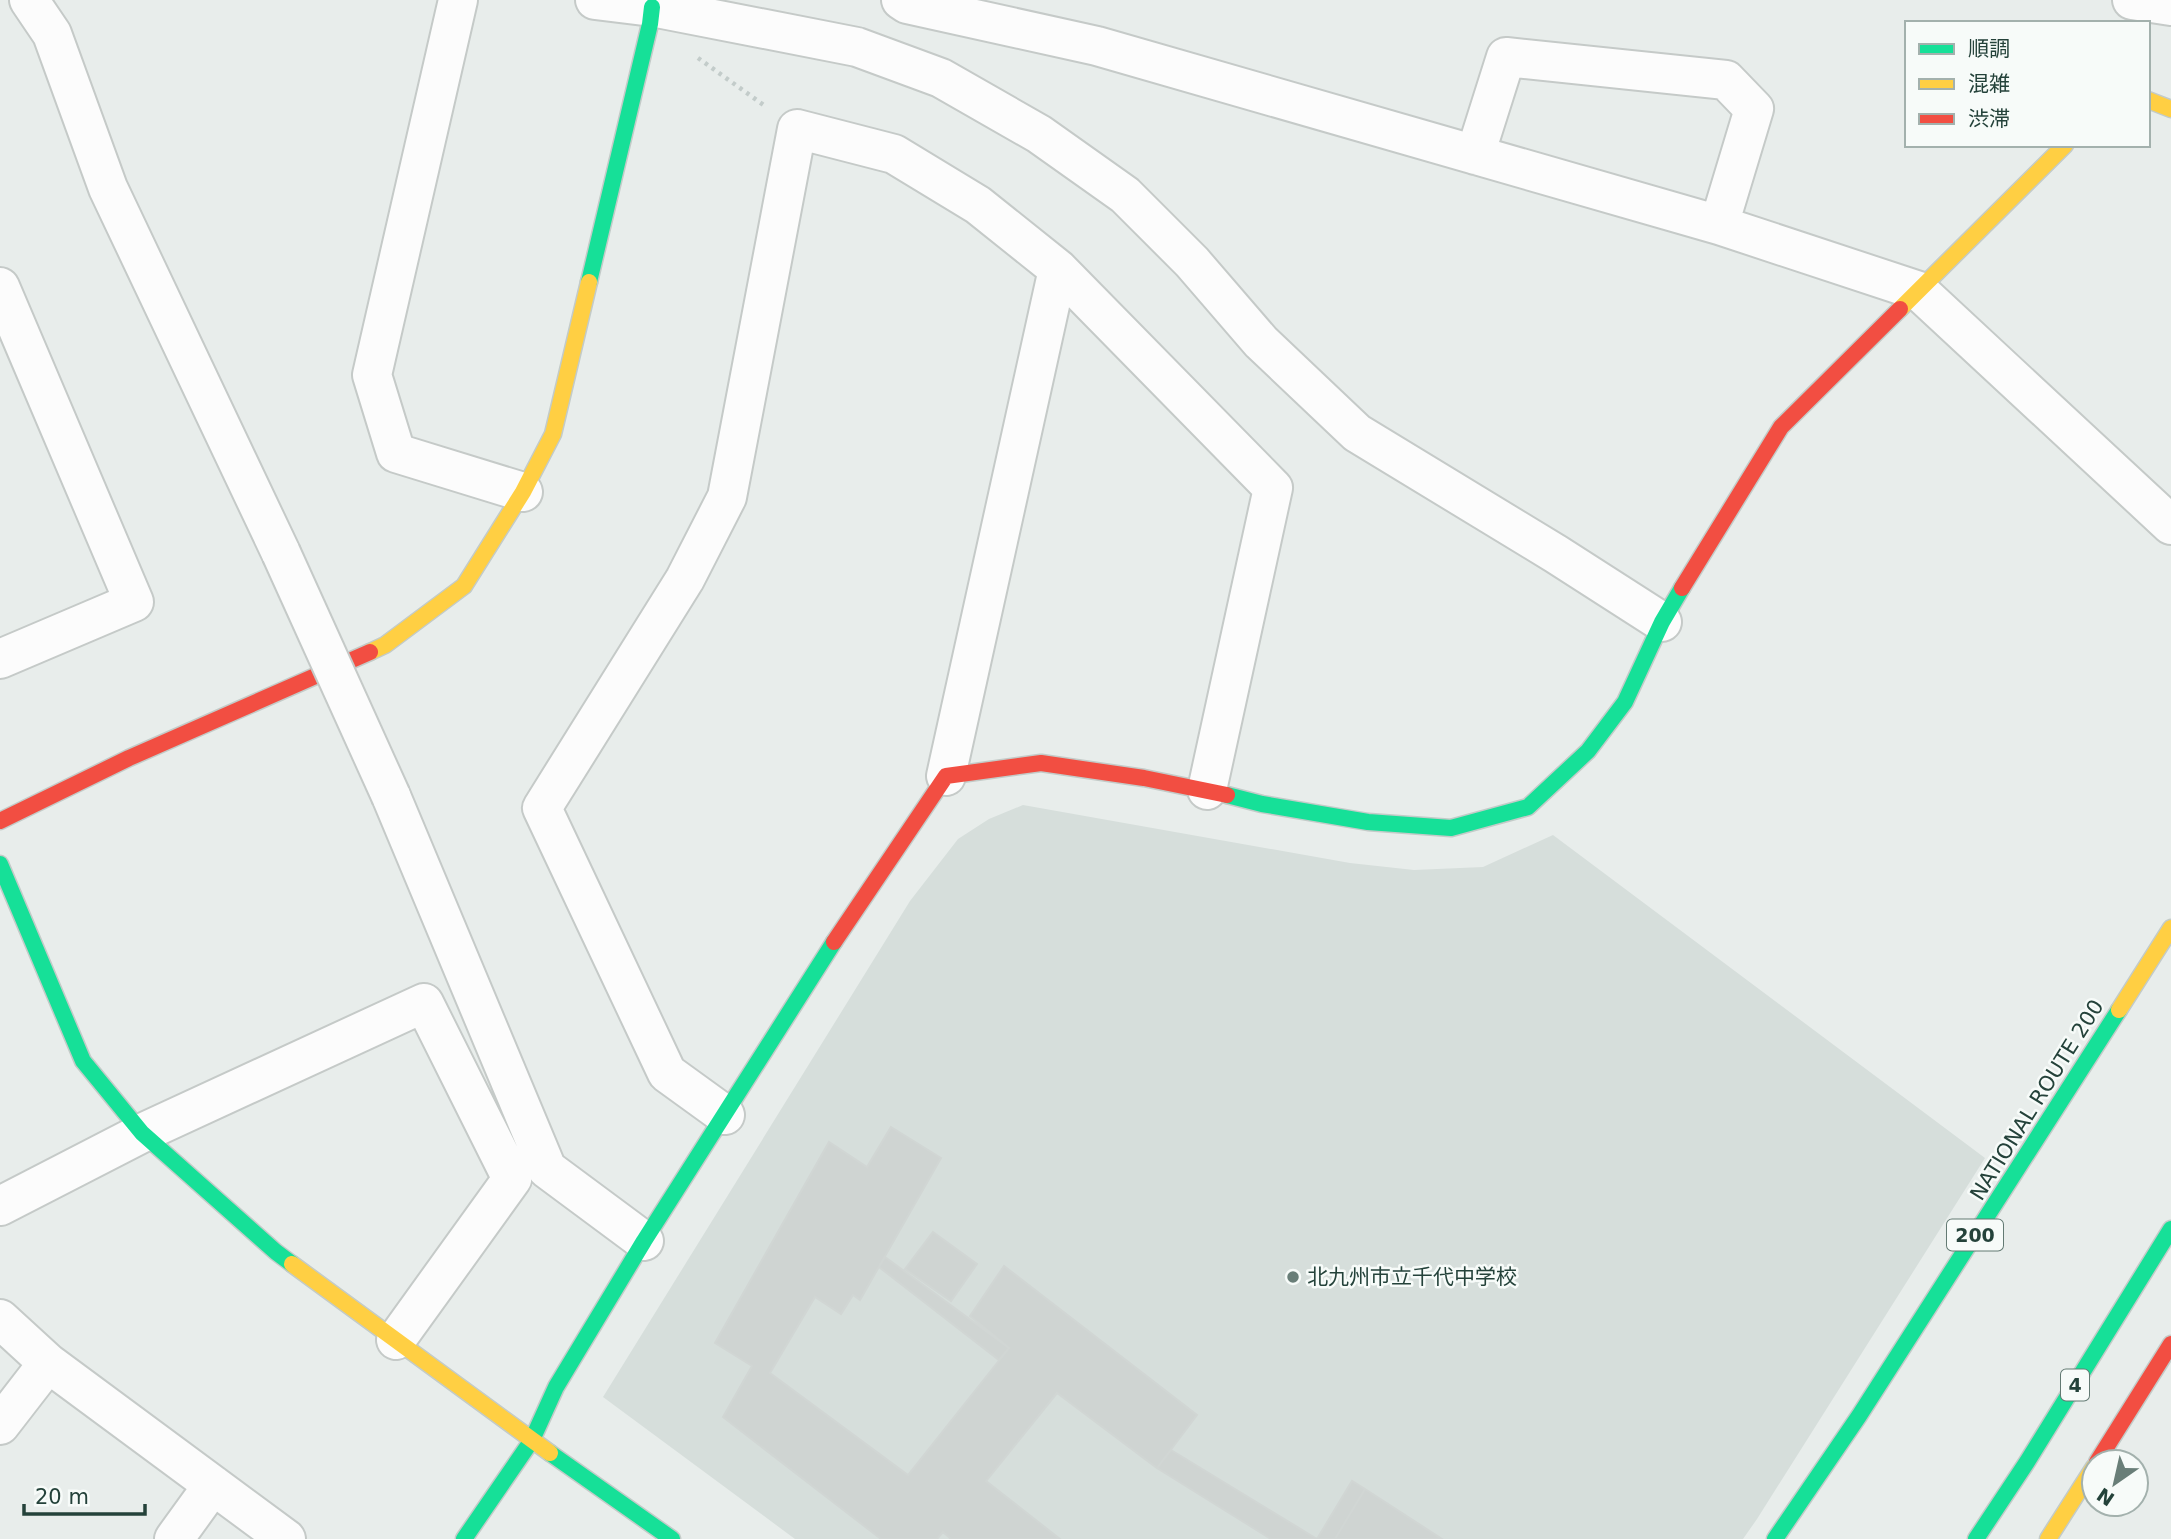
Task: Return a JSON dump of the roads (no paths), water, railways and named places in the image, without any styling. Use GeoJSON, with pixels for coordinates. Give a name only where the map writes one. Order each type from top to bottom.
{"type":"FeatureCollection","features":[{"type":"Feature","properties":{"kind":"main road"},"geometry":{"type":"LineString","coordinates":[[0,821],[129,758],[385,645],[464,586],[523,492],[553,434],[651,15]]}},
{"type":"Feature","properties":{"kind":"main road"},"geometry":{"type":"LineString","coordinates":[[2150,101],[2171,109]]}},
{"type":"Feature","properties":{"kind":"main road"},"geometry":{"type":"LineString","coordinates":[[464,1539],[532,1440],[556,1387],[644,1241],[833,944],[946,776],[1041,763],[1144,778],[1262,804],[1368,822],[1451,828],[1528,807],[1588,751],[1625,702],[1662,622],[1781,427],[2063,147]]}},
{"type":"Feature","properties":{"kind":"main road"},"geometry":{"type":"LineString","coordinates":[[0,864],[83,1061],[142,1133],[276,1252],[532,1440],[673,1539]]}},
{"type":"Feature","properties":{"kind":"main road","name":"NATIONAL ROUTE 200"},"geometry":{"type":"LineString","coordinates":[[1775,1539],[1859,1416],[2171,928]]}},
{"type":"Feature","properties":{"kind":"main road","name":"4"},"geometry":{"type":"LineString","coordinates":[[1976,1539],[2027,1462],[2171,1229]]}},
{"type":"Feature","properties":{"kind":"main road"},"geometry":{"type":"LineString","coordinates":[[2106,1448],[2171,1345]]}},
{"type":"Feature","properties":{"kind":"main road"},"geometry":{"type":"LineString","coordinates":[[2048,1539],[2080,1489]]}},
{"type":"Feature","properties":{"kind":"street"},"geometry":{"type":"LineString","coordinates":[[29,0],[52,34],[108,188],[281,553],[391,796],[547,1170],[644,1241]]}},
{"type":"Feature","properties":{"kind":"street"},"geometry":{"type":"LineString","coordinates":[[458,0],[372,375],[396,453],[523,492]]}},
{"type":"Feature","properties":{"kind":"street"},"geometry":{"type":"LineString","coordinates":[[595,0],[651,15],[857,47],[941,78],[1039,134],[1125,195],[1192,262],[1261,342],[1357,433],[1662,622]]}},
{"type":"Feature","properties":{"kind":"street"},"geometry":{"type":"LineString","coordinates":[[901,0],[907,4],[1097,46],[1719,225],[1919,291],[2171,525]]}},
{"type":"Feature","properties":{"kind":"street"},"geometry":{"type":"LineString","coordinates":[[2132,0],[2171,6]]}},
{"type":"Feature","properties":{"kind":"street"},"geometry":{"type":"LineString","coordinates":[[1475,155],[1506,57],[1726,80],[1754,109],[1719,225]]}},
{"type":"Feature","properties":{"kind":"street"},"geometry":{"type":"LineString","coordinates":[[725,1115],[667,1073],[542,808],[685,579],[727,497],[797,129],[894,154],[978,205],[1058,269],[1273,488],[1208,790]]}},
{"type":"Feature","properties":{"kind":"street"},"geometry":{"type":"LineString","coordinates":[[946,776],[1058,269]]}},
{"type":"Feature","properties":{"kind":"street"},"geometry":{"type":"LineString","coordinates":[[0,287],[134,602],[0,659]]}},
{"type":"Feature","properties":{"kind":"street"},"geometry":{"type":"LineString","coordinates":[[0,1206],[142,1133],[424,1003],[512,1179],[397,1340]]}},
{"type":"Feature","properties":{"kind":"street"},"geometry":{"type":"LineString","coordinates":[[0,1320],[48,1363],[286,1539]]}},
{"type":"Feature","properties":{"kind":"street"},"geometry":{"type":"LineString","coordinates":[[0,1425],[48,1363]]}},
{"type":"Feature","properties":{"kind":"street"},"geometry":{"type":"LineString","coordinates":[[174,1539],[213,1485]]}},
{"type":"Feature","properties":{"kind":"place","name":"北九州市立千代中学校"},"geometry":{"type":"Point","coordinates":[1293,1277]}}]}
